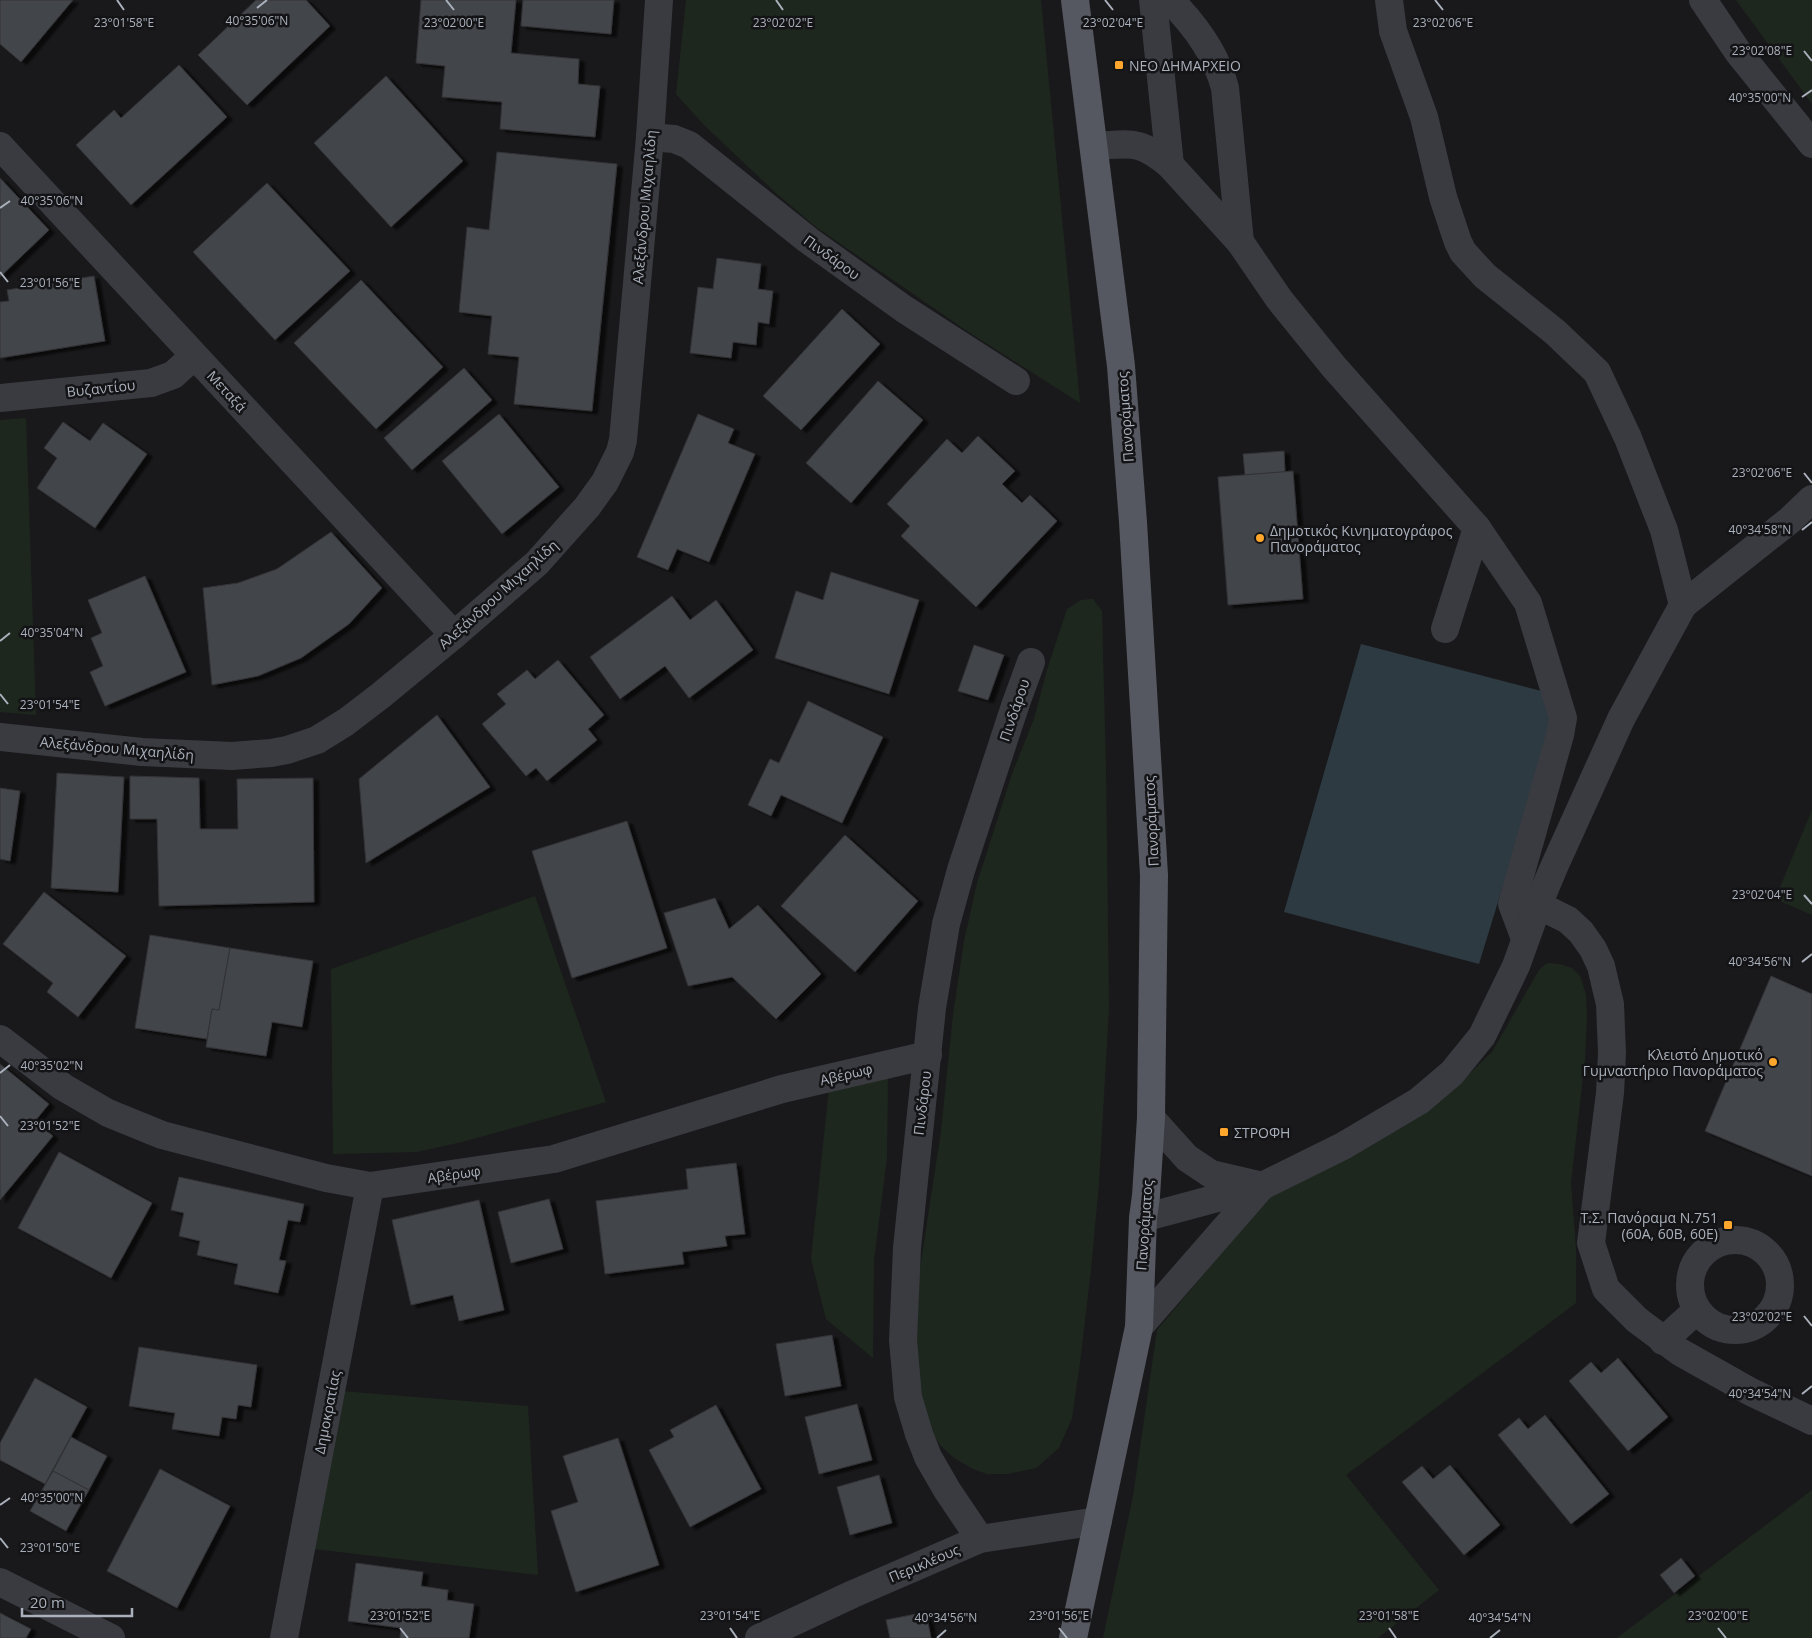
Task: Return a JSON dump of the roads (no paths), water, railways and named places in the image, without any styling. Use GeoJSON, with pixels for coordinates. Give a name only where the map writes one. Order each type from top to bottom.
{"type":"FeatureCollection","features":[{"type":"Feature","properties":{"kind":"main road","name":"Πανοράματος"},"geometry":{"type":"LineString","coordinates":[[1073,1638],[1139,1327],[1143,1218],[1151,1118],[1154,874],[1132,512],[1121,366],[1075,0]]}},
{"type":"Feature","properties":{"kind":"street","name":"Aλεξάνδρου Mιχαηλίδη"},"geometry":{"type":"LineString","coordinates":[[0,737],[142,752],[242,756],[287,750],[317,740],[346,722],[454,636],[537,562],[564,533],[605,482],[620,452],[625,423],[650,137],[659,0]]}},
{"type":"Feature","properties":{"kind":"street"},"geometry":{"type":"LineString","coordinates":[[1153,0],[1170,165]]}},
{"type":"Feature","properties":{"kind":"street"},"geometry":{"type":"LineString","coordinates":[[1170,0],[1205,42],[1222,74],[1240,242]]}},
{"type":"Feature","properties":{"kind":"street"},"geometry":{"type":"LineString","coordinates":[[1389,0],[1393,31],[1424,117],[1447,212],[1458,242],[1463,252],[1485,276],[1555,332],[1597,372],[1628,438],[1664,530],[1683,605]]}},
{"type":"Feature","properties":{"kind":"street"},"geometry":{"type":"LineString","coordinates":[[1703,0],[1738,52],[1812,144]]}},
{"type":"Feature","properties":{"kind":"street","name":"Πινδάρου"},"geometry":{"type":"LineString","coordinates":[[650,137],[674,139],[689,145],[808,240],[904,309],[1016,381]]}},
{"type":"Feature","properties":{"kind":"street"},"geometry":{"type":"LineString","coordinates":[[1094,146],[1134,144],[1143,146],[1158,154],[1170,165],[1240,242],[1279,299],[1334,368],[1477,528],[1528,603],[1563,718],[1560,735],[1512,904],[1525,939]]}},
{"type":"Feature","properties":{"kind":"street","name":"Μεταξά"},"geometry":{"type":"LineString","coordinates":[[0,146],[454,636]]}},
{"type":"Feature","properties":{"kind":"street","name":"Βυζαντίου"},"geometry":{"type":"LineString","coordinates":[[0,398],[150,383],[173,375],[194,356]]}},
{"type":"Feature","properties":{"kind":"street"},"geometry":{"type":"LineString","coordinates":[[1143,1218],[1262,1186],[1343,1146],[1419,1100],[1452,1073],[1482,1036],[1516,966],[1538,905],[1621,719],[1683,605],[1790,520],[1812,499]]}},
{"type":"Feature","properties":{"kind":"street"},"geometry":{"type":"LineString","coordinates":[[1445,629],[1477,528]]}},
{"type":"Feature","properties":{"kind":"street","name":"Πινδάρου"},"geometry":{"type":"LineString","coordinates":[[980,1539],[947,1490],[928,1457],[913,1417],[904,1373],[903,1340],[906,1248],[932,1008],[946,924],[964,862],[1031,662]]}},
{"type":"Feature","properties":{"kind":"street"},"geometry":{"type":"LineString","coordinates":[[1538,905],[1562,916],[1580,932],[1593,949],[1601,966],[1610,1004],[1612,1053],[1610,1093],[1591,1243],[1606,1289],[1624,1309],[1664,1341],[1707,1368],[1812,1421]]}},
{"type":"Feature","properties":{"kind":"street","name":"Αβέρωφ"},"geometry":{"type":"LineString","coordinates":[[0,1039],[63,1087],[108,1113],[162,1135],[326,1178],[370,1186],[554,1159],[782,1089],[928,1055]]}},
{"type":"Feature","properties":{"kind":"street"},"geometry":{"type":"LineString","coordinates":[[1151,1118],[1187,1158],[1211,1174],[1262,1186]]}},
{"type":"Feature","properties":{"kind":"street","name":"Δημοκρατίας"},"geometry":{"type":"LineString","coordinates":[[284,1638],[370,1186]]}},
{"type":"Feature","properties":{"kind":"street"},"geometry":{"type":"LineString","coordinates":[[1139,1327],[1262,1186]]}},
{"type":"Feature","properties":{"kind":"street"},"geometry":{"type":"LineString","coordinates":[[1664,1341],[1697,1310]]}},
{"type":"Feature","properties":{"kind":"street","name":"Περικλέους"},"geometry":{"type":"LineString","coordinates":[[759,1638],[853,1594],[980,1539],[1098,1522]]}},
{"type":"Feature","properties":{"kind":"street"},"geometry":{"type":"LineString","coordinates":[[0,1582],[111,1638]]}},
{"type":"Feature","properties":{"kind":"place","name":"ΝΕΟ ΔΗΜΑΡΧΕΙΟ"},"geometry":{"type":"Point","coordinates":[1119,65]}},
{"type":"Feature","properties":{"kind":"place","name":"Δημοτικός Κινηματογράφος Πανοράματος"},"geometry":{"type":"Point","coordinates":[1260,538]}},
{"type":"Feature","properties":{"kind":"place","name":"Κλειστό Δημοτικό Γυμναστήριο Πανοράματος"},"geometry":{"type":"Point","coordinates":[1773,1062]}},
{"type":"Feature","properties":{"kind":"place","name":"ΣΤΡΟΦΗ"},"geometry":{"type":"Point","coordinates":[1224,1132]}},
{"type":"Feature","properties":{"kind":"place","name":"Τ.Σ. Πανόραμα Ν.751 (60A, 60B, 60E)"},"geometry":{"type":"Point","coordinates":[1728,1225]}}]}
